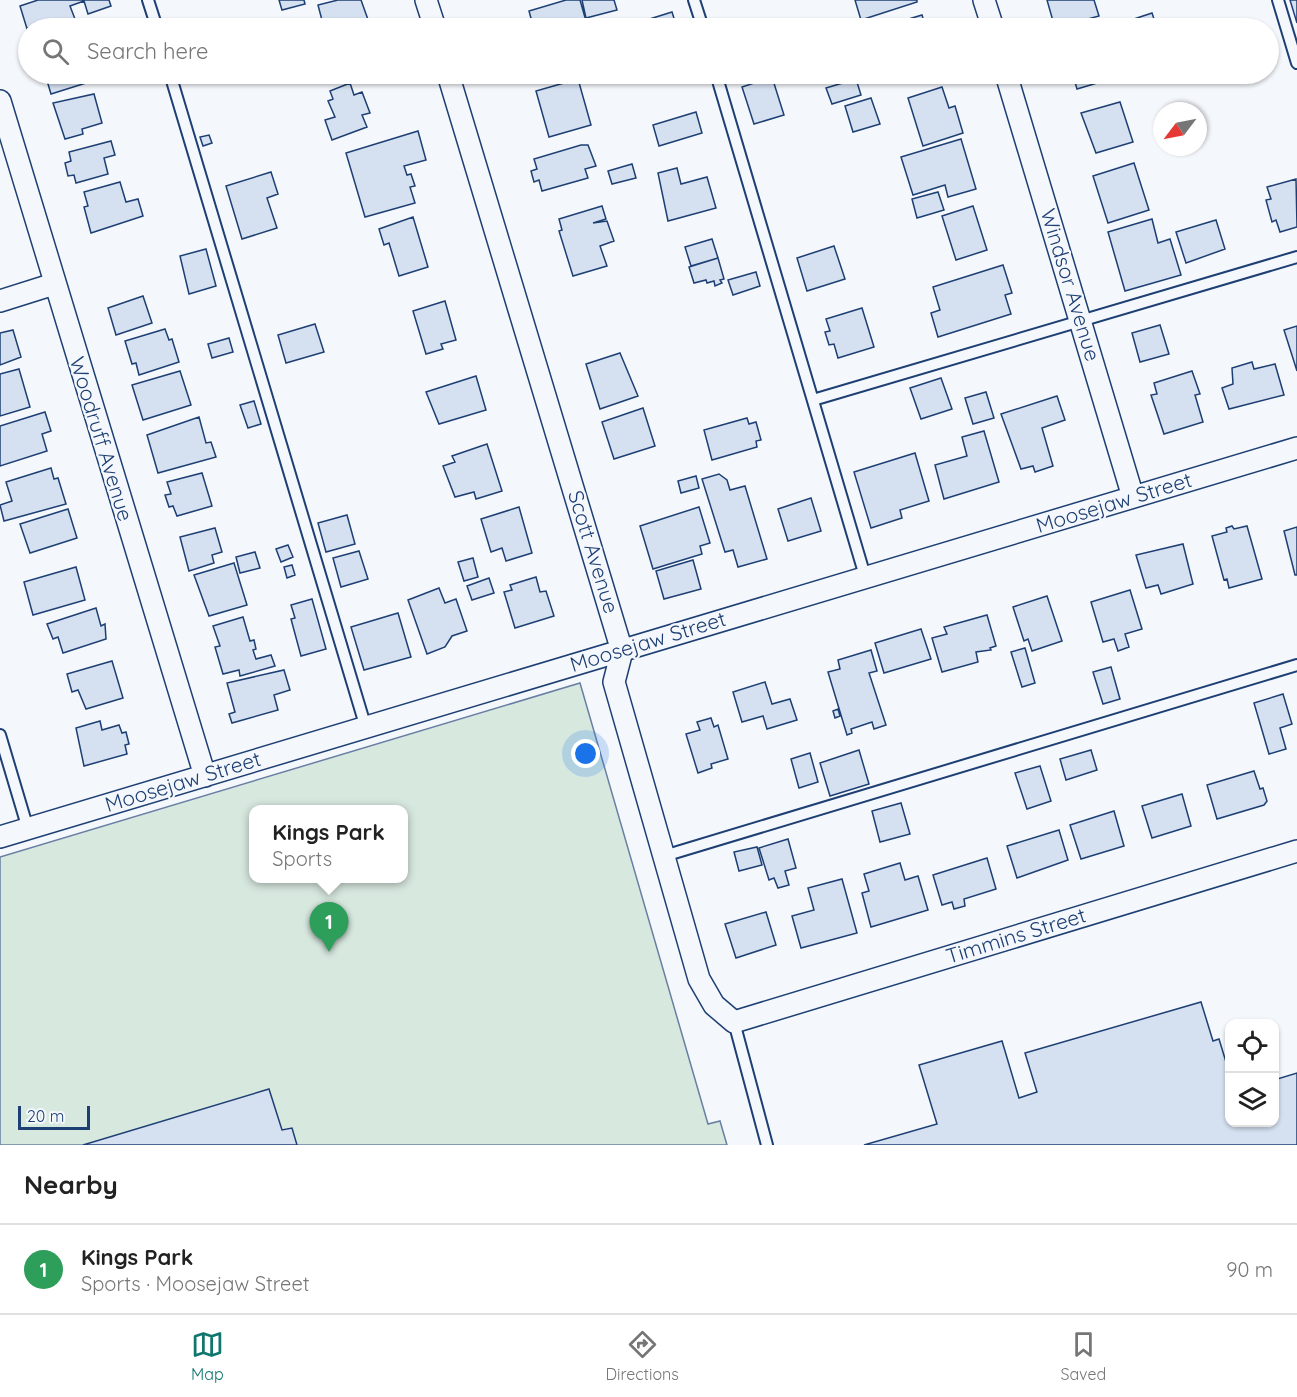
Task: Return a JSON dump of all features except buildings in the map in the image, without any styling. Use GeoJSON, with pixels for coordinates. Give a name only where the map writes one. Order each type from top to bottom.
{"type":"FeatureCollection","features":[{"type":"Feature","properties":{"kind":"street"},"geometry":{"type":"LineString","coordinates":[[426,0],[432,18]]}},
{"type":"Feature","properties":{"kind":"street"},"geometry":{"type":"LineString","coordinates":[[984,0],[990,18]]}},
{"type":"Feature","properties":{"kind":"street","name":"Scott Avenue"},"geometry":{"type":"LineString","coordinates":[[451,84],[622,651]]}},
{"type":"Feature","properties":{"kind":"street","name":"Windsor Avenue"},"geometry":{"type":"LineString","coordinates":[[1009,84],[1133,497]]}},
{"type":"Feature","properties":{"kind":"street","name":"Woodruff Avenue"},"geometry":{"type":"LineString","coordinates":[[0,101],[205,776]]}},
{"type":"Feature","properties":{"kind":"street"},"geometry":{"type":"LineString","coordinates":[[0,301],[54,284]]}},
{"type":"Feature","properties":{"kind":"street","name":"Moosejaw Street"},"geometry":{"type":"LineString","coordinates":[[0,837],[1297,448]]}},
{"type":"Feature","properties":{"kind":"street"},"geometry":{"type":"LineString","coordinates":[[622,651],[614,682],[699,979],[714,1005],[734,1022]]}},
{"type":"Feature","properties":{"kind":"street","name":"Timmins Street"},"geometry":{"type":"LineString","coordinates":[[734,1022],[1297,851]]}},
{"type":"Feature","properties":{"kind":"lane"},"geometry":{"type":"LineString","coordinates":[[148,0],[154,18]]}},
{"type":"Feature","properties":{"kind":"lane"},"geometry":{"type":"LineString","coordinates":[[694,0],[700,18]]}},
{"type":"Feature","properties":{"kind":"lane"},"geometry":{"type":"LineString","coordinates":[[1278,0],[1297,63]]}},
{"type":"Feature","properties":{"kind":"lane"},"geometry":{"type":"LineString","coordinates":[[173,84],[366,728]]}},
{"type":"Feature","properties":{"kind":"lane"},"geometry":{"type":"LineString","coordinates":[[719,84],[865,576]]}},
{"type":"Feature","properties":{"kind":"lane"},"geometry":{"type":"LineString","coordinates":[[813,400],[1297,257]]}},
{"type":"Feature","properties":{"kind":"lane"},"geometry":{"type":"LineString","coordinates":[[664,856],[1297,665]]}},
{"type":"Feature","properties":{"kind":"lane"},"geometry":{"type":"LineString","coordinates":[[0,735],[28,829]]}},
{"type":"Feature","properties":{"kind":"lane"},"geometry":{"type":"LineString","coordinates":[[734,1022],[767,1145]]}},
{"type":"Feature","properties":{"kind":"shaded area"},"geometry":{"type":"Polygon","coordinates":[[[580,683],[708,1124],[720,1121],[727,1145],[0,1145],[0,857],[580,683]]]}},
{"type":"Feature","properties":{"kind":"place","name":"Kings Park"},"geometry":{"type":"Point","coordinates":[329,952]}}]}
